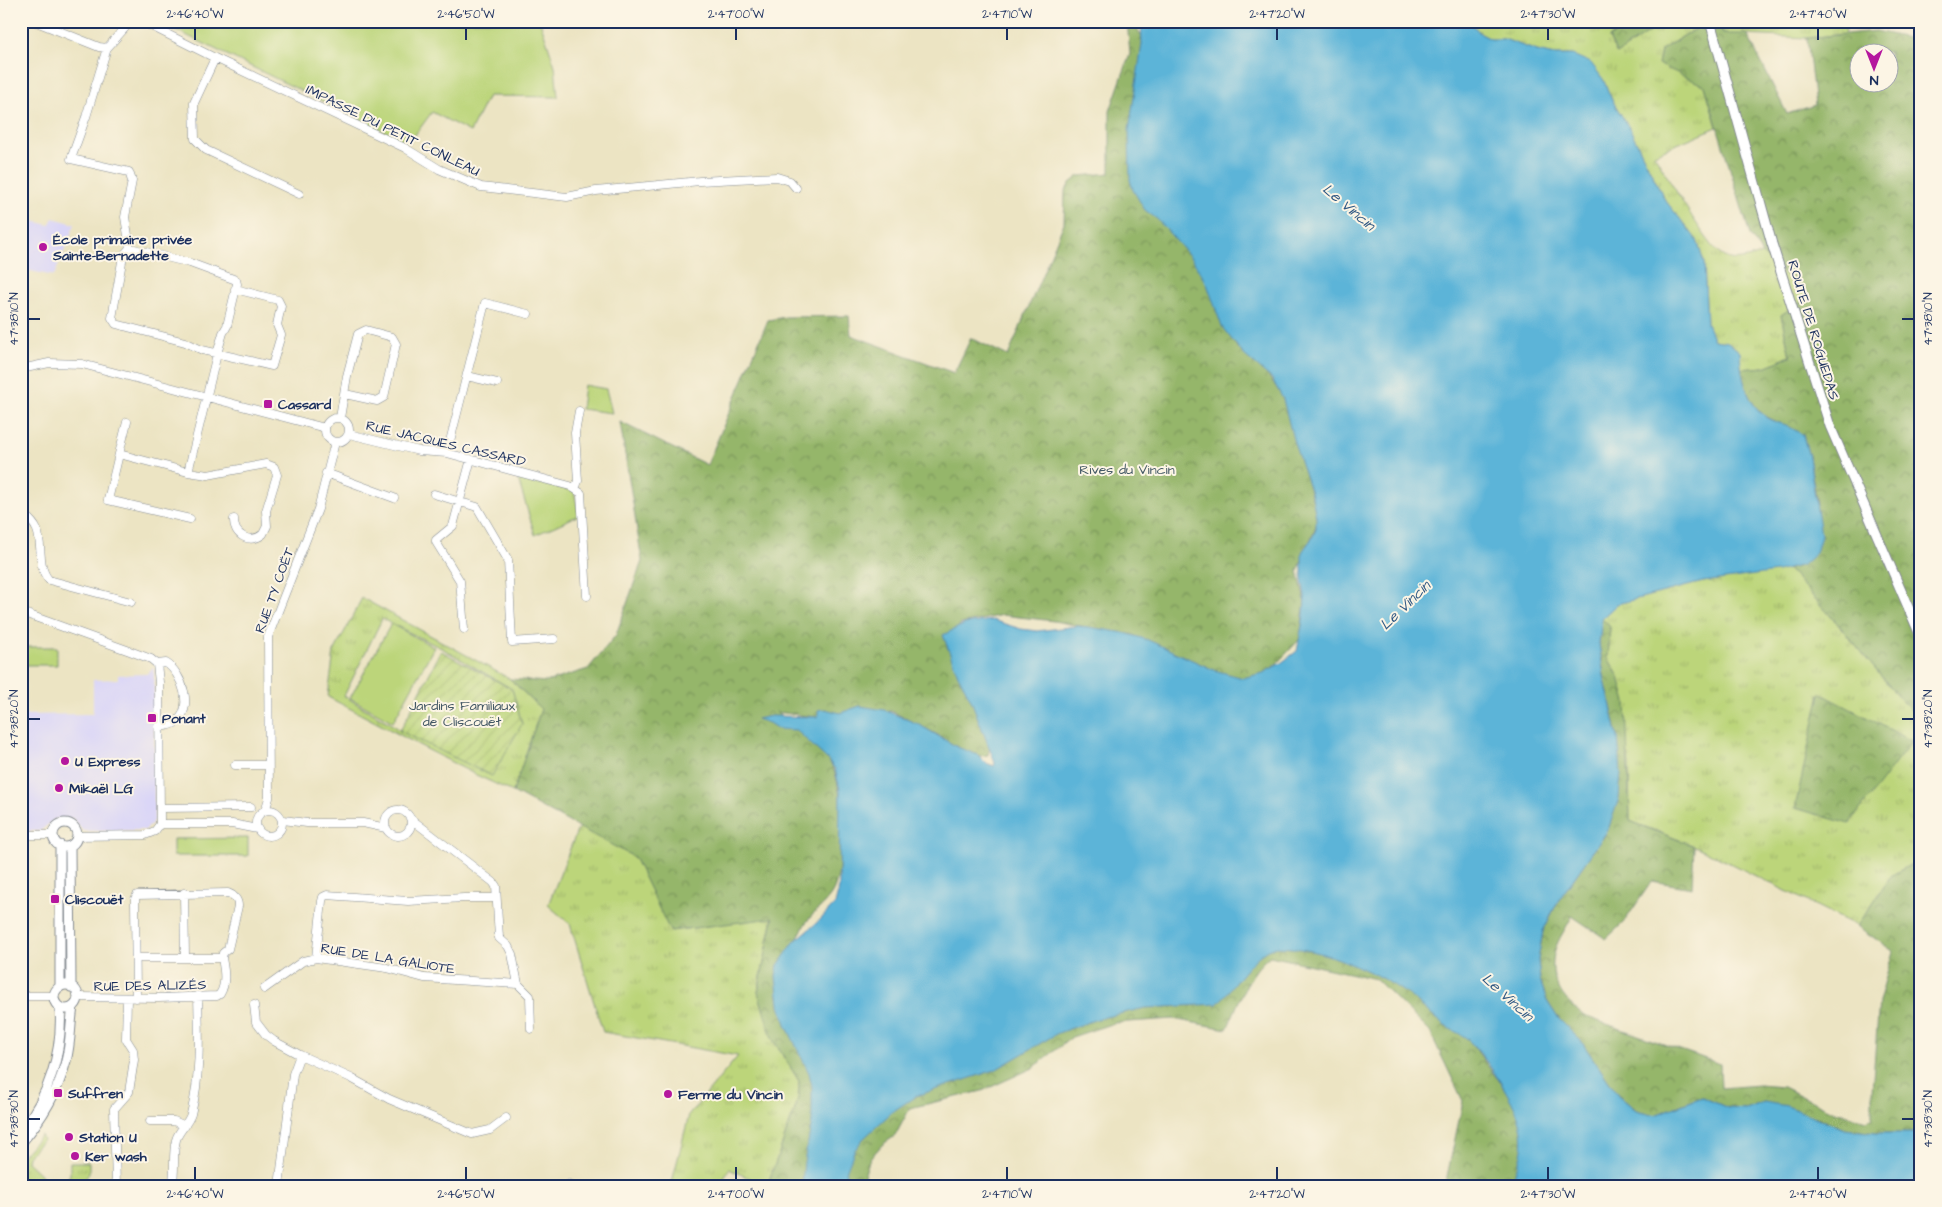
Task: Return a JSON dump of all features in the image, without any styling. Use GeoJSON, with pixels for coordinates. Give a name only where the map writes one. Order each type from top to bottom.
{"type":"FeatureCollection","features":[{"type":"Feature","properties":{"kind":"street"},"geometry":{"type":"LineString","coordinates":[[34,21],[99,47],[107,48]]}},
{"type":"Feature","properties":{"kind":"street"},"geometry":{"type":"LineString","coordinates":[[130,248],[125,217],[132,181],[129,172],[71,158],[86,117],[107,48],[131,21]]}},
{"type":"Feature","properties":{"kind":"street","name":"IMPASSE DU PETIT CONLEAU"},"geometry":{"type":"LineString","coordinates":[[141,21],[214,58],[405,148],[439,169],[481,187],[567,197],[596,191],[691,182],[777,177],[790,182],[796,188]]}},
{"type":"Feature","properties":{"kind":"street","name":"ROUTE DE ROGUEDAS"},"geometry":{"type":"LineString","coordinates":[[1710,21],[1772,244],[1830,426],[1921,637]]}},
{"type":"Feature","properties":{"kind":"street"},"geometry":{"type":"LineString","coordinates":[[214,58],[194,103],[195,139],[206,150],[299,194]]}},
{"type":"Feature","properties":{"kind":"street"},"geometry":{"type":"LineString","coordinates":[[130,248],[190,263],[236,280],[227,326],[217,354],[188,472]]}},
{"type":"Feature","properties":{"kind":"street"},"geometry":{"type":"LineString","coordinates":[[130,248],[123,256],[113,320],[116,324],[185,342],[202,350],[269,367],[274,364],[281,336],[277,324],[282,306],[278,300],[235,289]]}},
{"type":"Feature","properties":{"kind":"street"},"geometry":{"type":"LineString","coordinates":[[447,453],[485,303],[528,314]]}},
{"type":"Feature","properties":{"kind":"street"},"geometry":{"type":"LineString","coordinates":[[340,418],[347,376],[358,334],[366,330],[392,337],[396,344],[384,397],[377,401],[345,394]]}},
{"type":"Feature","properties":{"kind":"street"},"geometry":{"type":"LineString","coordinates":[[21,368],[50,363],[82,364],[325,428]]}},
{"type":"Feature","properties":{"kind":"street"},"geometry":{"type":"LineString","coordinates":[[467,376],[498,384]]}},
{"type":"Feature","properties":{"kind":"street"},"geometry":{"type":"LineString","coordinates":[[580,411],[575,433],[578,481],[575,489],[581,493],[587,596]]}},
{"type":"Feature","properties":{"kind":"street"},"geometry":{"type":"LineString","coordinates":[[340,418],[348,424],[349,434],[344,441],[335,442],[327,437],[325,428],[329,421],[340,418]]}},
{"type":"Feature","properties":{"kind":"street"},"geometry":{"type":"LineString","coordinates":[[127,422],[108,500],[190,519]]}},
{"type":"Feature","properties":{"kind":"street","name":"RUE JACQUES CASSARD"},"geometry":{"type":"LineString","coordinates":[[349,434],[419,451],[447,453],[472,459],[575,489]]}},
{"type":"Feature","properties":{"kind":"street","name":"RUE TY COËT"},"geometry":{"type":"LineString","coordinates":[[265,810],[270,798],[268,765],[268,637],[318,508],[335,442]]}},
{"type":"Feature","properties":{"kind":"street"},"geometry":{"type":"LineString","coordinates":[[119,454],[188,472],[208,474],[266,464],[274,467],[277,475],[266,511],[267,526],[263,534],[252,539],[242,536],[235,529],[234,519]]}},
{"type":"Feature","properties":{"kind":"street"},"geometry":{"type":"LineString","coordinates":[[464,629],[460,580],[436,540],[453,526],[472,459]]}},
{"type":"Feature","properties":{"kind":"street"},"geometry":{"type":"LineString","coordinates":[[326,473],[394,498]]}},
{"type":"Feature","properties":{"kind":"street"},"geometry":{"type":"LineString","coordinates":[[434,494],[477,507],[508,560],[512,642],[554,640]]}},
{"type":"Feature","properties":{"kind":"street"},"geometry":{"type":"LineString","coordinates":[[21,512],[30,519],[40,537],[44,573],[49,580],[131,602]]}},
{"type":"Feature","properties":{"kind":"street"},"geometry":{"type":"LineString","coordinates":[[21,612],[141,655],[157,664],[159,682],[160,824],[155,831],[145,835],[77,836]]}},
{"type":"Feature","properties":{"kind":"street"},"geometry":{"type":"LineString","coordinates":[[157,664],[166,663],[174,670],[180,679],[184,694],[184,709],[179,718],[175,723],[159,727]]}},
{"type":"Feature","properties":{"kind":"street"},"geometry":{"type":"LineString","coordinates":[[235,765],[268,765]]}},
{"type":"Feature","properties":{"kind":"street"},"geometry":{"type":"LineString","coordinates":[[160,808],[251,807]]}},
{"type":"Feature","properties":{"kind":"street"},"geometry":{"type":"LineString","coordinates":[[160,824],[232,824],[257,829],[262,835],[270,837],[277,835],[282,829],[283,820],[278,813],[265,810],[257,818],[232,824]]}},
{"type":"Feature","properties":{"kind":"street"},"geometry":{"type":"LineString","coordinates":[[363,823],[388,816],[394,811],[402,811],[493,882],[496,886],[500,938],[508,946],[512,954],[518,984],[530,996],[531,1029]]}},
{"type":"Feature","properties":{"kind":"street"},"geometry":{"type":"LineString","coordinates":[[388,816],[385,824],[391,834],[398,836],[416,829],[429,833]]}},
{"type":"Feature","properties":{"kind":"street"},"geometry":{"type":"LineString","coordinates":[[257,818],[257,829]]}},
{"type":"Feature","properties":{"kind":"street"},"geometry":{"type":"LineString","coordinates":[[409,831],[411,819]]}},
{"type":"Feature","properties":{"kind":"street"},"geometry":{"type":"LineString","coordinates":[[283,820],[307,824]]}},
{"type":"Feature","properties":{"kind":"street"},"geometry":{"type":"LineString","coordinates":[[66,823],[75,828],[77,836],[75,842],[70,846],[60,845],[55,841],[54,835],[58,825],[66,823]]}},
{"type":"Feature","properties":{"kind":"street"},"geometry":{"type":"LineString","coordinates":[[282,829],[307,824],[363,823],[386,828]]}},
{"type":"Feature","properties":{"kind":"street"},"geometry":{"type":"LineString","coordinates":[[21,835],[54,835]]}},
{"type":"Feature","properties":{"kind":"street"},"geometry":{"type":"LineString","coordinates":[[23,1128],[35,1111],[49,1082],[57,1057],[60,1038],[60,1008],[54,1001],[54,996],[60,987],[60,845]]}},
{"type":"Feature","properties":{"kind":"street"},"geometry":{"type":"LineString","coordinates":[[70,846],[71,987]]}},
{"type":"Feature","properties":{"kind":"street"},"geometry":{"type":"LineString","coordinates":[[184,893],[185,957]]}},
{"type":"Feature","properties":{"kind":"street"},"geometry":{"type":"LineString","coordinates":[[136,958],[222,958],[222,953],[228,949],[238,906],[237,901],[228,893],[137,894],[135,899],[136,998]]}},
{"type":"Feature","properties":{"kind":"street"},"geometry":{"type":"LineString","coordinates":[[316,958],[322,901],[323,897],[327,895],[408,901],[496,898]]}},
{"type":"Feature","properties":{"kind":"street","name":"RUE DES ALIZÉS"},"geometry":{"type":"LineString","coordinates":[[78,997],[217,996],[222,992],[224,966],[222,958]]}},
{"type":"Feature","properties":{"kind":"street","name":"RUE DE LA GALIOTE"},"geometry":{"type":"LineString","coordinates":[[264,989],[303,961],[316,958],[387,968],[424,978],[518,984]]}},
{"type":"Feature","properties":{"kind":"street"},"geometry":{"type":"LineString","coordinates":[[21,1143],[37,1124],[52,1099],[66,1060],[73,1007],[78,997],[75,990],[71,987],[60,987]]}},
{"type":"Feature","properties":{"kind":"street"},"geometry":{"type":"LineString","coordinates":[[21,996],[54,996]]}},
{"type":"Feature","properties":{"kind":"street"},"geometry":{"type":"LineString","coordinates":[[172,1186],[176,1139],[191,1114],[198,1067],[198,996]]}},
{"type":"Feature","properties":{"kind":"street"},"geometry":{"type":"LineString","coordinates":[[116,1186],[114,1109],[129,1092],[134,1060],[133,1050],[126,1039],[127,998]]}},
{"type":"Feature","properties":{"kind":"street"},"geometry":{"type":"LineString","coordinates":[[254,1005],[256,1022],[266,1036],[389,1099],[466,1132],[478,1133],[490,1130],[506,1118]]}},
{"type":"Feature","properties":{"kind":"street"},"geometry":{"type":"LineString","coordinates":[[60,1008],[69,1009],[73,1007]]}},
{"type":"Feature","properties":{"kind":"street"},"geometry":{"type":"LineString","coordinates":[[279,1186],[293,1074],[300,1055]]}},
{"type":"Feature","properties":{"kind":"street"},"geometry":{"type":"LineString","coordinates":[[35,1111],[37,1124]]}},
{"type":"Feature","properties":{"kind":"street"},"geometry":{"type":"LineString","coordinates":[[150,1121],[174,1121],[185,1126]]}},
{"type":"Feature","properties":{"kind":"street"},"geometry":{"type":"LineString","coordinates":[[23,1128],[37,1124]]}},
{"type":"Feature","properties":{"kind":"shaded area","name":"École primaire privée Sainte-Bernadette"},"geometry":{"type":"Polygon","coordinates":[[[21,218],[49,225],[53,218],[75,224],[54,276],[21,269],[21,218]]]}},
{"type":"Feature","properties":{"kind":"shaded area"},"geometry":{"type":"Polygon","coordinates":[[[154,667],[154,818],[151,825],[145,830],[83,831],[72,818],[55,819],[40,831],[21,831],[21,713],[24,715],[93,714],[93,680],[118,679],[118,675],[147,674],[154,667]]]}},
{"type":"Feature","properties":{"kind":"green space"},"geometry":{"type":"Polygon","coordinates":[[[157,21],[540,21],[555,66],[558,97],[488,96],[470,132],[432,112],[409,143],[157,21]]]}},
{"type":"Feature","properties":{"kind":"green space","name":"Rives du Vincin"},"geometry":{"type":"Polygon","coordinates":[[[1127,21],[1139,21],[1138,30],[1146,44],[1203,260],[1229,320],[1237,348],[1256,360],[1286,400],[1318,521],[1298,571],[1305,601],[1300,639],[1261,680],[1239,684],[1212,669],[1159,646],[1102,630],[1054,621],[1002,615],[961,624],[955,631],[993,728],[988,755],[972,757],[938,735],[891,711],[823,718],[776,712],[813,742],[831,764],[836,775],[839,791],[842,830],[839,868],[836,884],[831,895],[805,924],[787,962],[778,966],[779,1007],[818,1078],[808,1186],[767,1186],[799,1098],[799,1081],[772,1038],[758,992],[773,918],[670,931],[634,857],[513,792],[541,709],[510,679],[546,682],[588,669],[616,635],[642,561],[620,422],[707,465],[768,320],[785,317],[849,316],[851,335],[954,373],[971,338],[1008,356],[1064,223],[1065,192],[1070,183],[1079,176],[1110,173],[1110,111],[1130,54],[1127,21]]]}},
{"type":"Feature","properties":{"kind":"green space"},"geometry":{"type":"Polygon","coordinates":[[[1469,21],[1631,21],[1609,38],[1617,54],[1665,21],[1696,21],[1698,27],[1661,50],[1705,86],[1717,127],[1654,154],[1688,210],[1717,251],[1729,259],[1743,259],[1762,254],[1810,296],[1781,315],[1790,356],[1765,367],[1741,369],[1740,352],[1728,342],[1714,340],[1707,324],[1704,263],[1697,240],[1665,200],[1631,131],[1612,100],[1603,79],[1573,55],[1554,55],[1504,39],[1491,39],[1481,34],[1469,21]]]}},
{"type":"Feature","properties":{"kind":"green space"},"geometry":{"type":"Polygon","coordinates":[[[1631,21],[1665,21],[1617,54],[1609,38],[1631,21]]]}},
{"type":"Feature","properties":{"kind":"green space"},"geometry":{"type":"Polygon","coordinates":[[[1696,21],[1719,21],[1723,34],[1747,34],[1787,114],[1815,105],[1807,38],[1876,31],[1916,40],[1916,60],[1921,61],[1921,720],[1895,693],[1837,623],[1788,569],[1803,565],[1817,504],[1809,457],[1803,435],[1758,410],[1747,391],[1741,369],[1765,367],[1790,356],[1781,315],[1810,296],[1762,254],[1750,235],[1705,86],[1658,64],[1661,50],[1698,27],[1696,21]]]}},
{"type":"Feature","properties":{"kind":"green space"},"geometry":{"type":"Polygon","coordinates":[[[1719,21],[1847,21],[1844,34],[1807,38],[1723,34],[1719,21]]]}},
{"type":"Feature","properties":{"kind":"green space"},"geometry":{"type":"Polygon","coordinates":[[[584,385],[606,389],[612,413],[581,409],[584,385]]]}},
{"type":"Feature","properties":{"kind":"green space"},"geometry":{"type":"Polygon","coordinates":[[[518,479],[574,491],[579,515],[535,535],[518,479]]]}},
{"type":"Feature","properties":{"kind":"green space"},"geometry":{"type":"Polygon","coordinates":[[[1788,569],[1837,623],[1895,693],[1921,720],[1921,859],[1892,875],[1857,926],[1695,846],[1630,821],[1629,765],[1619,677],[1608,658],[1610,627],[1602,618],[1617,604],[1703,582],[1788,569]]]}},
{"type":"Feature","properties":{"kind":"green space"},"geometry":{"type":"Polygon","coordinates":[[[362,598],[510,679],[541,709],[513,792],[474,774],[328,697],[334,652],[362,598]],[[382,619],[344,696],[421,742],[522,724],[512,689],[443,649],[382,619]]]}},
{"type":"Feature","properties":{"kind":"green space"},"geometry":{"type":"Polygon","coordinates":[[[1602,618],[1610,627],[1608,658],[1619,677],[1626,702],[1630,821],[1694,846],[1692,888],[1652,881],[1624,922],[1606,939],[1572,916],[1556,946],[1553,960],[1553,970],[1558,988],[1569,1003],[1584,1016],[1720,1064],[1721,1088],[1759,1085],[1783,1087],[1828,1109],[1867,1121],[1872,1118],[1872,1092],[1879,1002],[1893,951],[1857,926],[1892,875],[1921,859],[1921,1133],[1875,1133],[1845,1129],[1819,1118],[1764,1102],[1745,1109],[1728,1108],[1702,1097],[1655,1115],[1636,1110],[1618,1095],[1581,1041],[1558,1018],[1547,1001],[1540,980],[1538,960],[1543,931],[1558,901],[1608,830],[1618,737],[1604,676],[1599,644],[1602,618]]]}},
{"type":"Feature","properties":{"kind":"green space"},"geometry":{"type":"Polygon","coordinates":[[[391,624],[434,647],[393,722],[350,698],[391,624]]]}},
{"type":"Feature","properties":{"kind":"green space"},"geometry":{"type":"Polygon","coordinates":[[[21,647],[57,647],[57,665],[21,665],[21,647]]]}},
{"type":"Feature","properties":{"kind":"green space","name":"Jardins Familiaux de Cliscouët"},"geometry":{"type":"Polygon","coordinates":[[[441,651],[512,689],[522,724],[492,776],[400,731],[441,651]]]}},
{"type":"Feature","properties":{"kind":"green space"},"geometry":{"type":"Polygon","coordinates":[[[1820,693],[1912,741],[1849,824],[1795,808],[1820,693]]]}},
{"type":"Feature","properties":{"kind":"green space"},"geometry":{"type":"Polygon","coordinates":[[[579,826],[634,857],[671,931],[773,917],[758,992],[772,1038],[799,1081],[799,1098],[767,1186],[729,1169],[720,1186],[671,1186],[689,1115],[738,1056],[603,1032],[570,924],[548,905],[579,826]]]}},
{"type":"Feature","properties":{"kind":"green space"},"geometry":{"type":"Polygon","coordinates":[[[248,838],[248,856],[173,856],[173,839],[248,838]]]}},
{"type":"Feature","properties":{"kind":"green space"},"geometry":{"type":"Polygon","coordinates":[[[1296,921],[1454,1019],[1493,1073],[1533,1122],[1521,1186],[1445,1186],[1463,1101],[1430,1032],[1376,979],[1270,956],[1262,963],[1250,980],[1227,1029],[1173,1019],[1114,1023],[1072,1037],[1033,1068],[982,1091],[910,1108],[895,1136],[883,1144],[870,1158],[862,1186],[838,1186],[842,1159],[876,1113],[1296,921]]]}},
{"type":"Feature","properties":{"kind":"green space"},"geometry":{"type":"Polygon","coordinates":[[[41,1135],[43,1140],[28,1156],[27,1162],[52,1185],[61,1185],[70,1175],[70,1162],[89,1162],[89,1174],[74,1186],[21,1186],[21,1157],[41,1135]]]}},
{"type":"Feature","properties":{"kind":"water","name":"Le Vincin"},"geometry":{"type":"Polygon","coordinates":[[[1141,21],[1382,21],[1413,26],[1438,25],[1447,21],[1469,21],[1481,34],[1491,39],[1504,39],[1554,55],[1573,55],[1591,63],[1603,79],[1612,100],[1631,131],[1665,200],[1697,240],[1704,263],[1707,324],[1714,340],[1728,342],[1740,352],[1743,380],[1754,405],[1770,419],[1786,425],[1803,435],[1809,457],[1821,535],[1816,553],[1803,565],[1777,572],[1703,582],[1617,604],[1602,618],[1599,644],[1604,676],[1618,737],[1621,773],[1619,798],[1608,830],[1558,901],[1543,931],[1538,960],[1540,980],[1547,1001],[1558,1018],[1581,1041],[1618,1095],[1636,1110],[1655,1115],[1702,1097],[1728,1108],[1745,1109],[1764,1102],[1787,1106],[1845,1129],[1875,1133],[1921,1133],[1921,1186],[1750,1186],[1739,1179],[1721,1186],[1510,1186],[1522,1152],[1521,1126],[1514,1107],[1502,1086],[1488,1063],[1472,1044],[1465,1037],[1445,1026],[1407,994],[1377,975],[1334,957],[1306,950],[1280,947],[1265,952],[1250,964],[1217,1004],[1145,1008],[1097,1019],[1058,1033],[995,1070],[916,1096],[892,1112],[863,1139],[854,1151],[843,1186],[802,1186],[804,1162],[812,1122],[812,1086],[809,1073],[787,1027],[779,1003],[776,977],[778,965],[795,941],[820,920],[835,904],[839,888],[840,790],[835,769],[796,730],[778,729],[769,723],[757,719],[771,716],[818,717],[818,710],[825,709],[840,713],[860,706],[884,710],[918,724],[957,747],[978,755],[986,763],[994,766],[995,763],[971,700],[958,675],[943,635],[965,624],[992,620],[1021,629],[1037,631],[1077,626],[1125,633],[1148,640],[1214,670],[1243,678],[1263,673],[1297,651],[1304,615],[1305,596],[1302,579],[1302,552],[1312,538],[1316,528],[1312,496],[1294,443],[1283,399],[1272,379],[1243,354],[1222,327],[1207,284],[1193,260],[1158,220],[1145,210],[1133,190],[1130,180],[1129,130],[1142,44],[1141,21]]]}},
{"type":"Feature","properties":{"kind":"place","name":"École primaire privée Sainte-Bernadette"},"geometry":{"type":"Point","coordinates":[43,247]}},
{"type":"Feature","properties":{"kind":"place","name":"Cassard"},"geometry":{"type":"Point","coordinates":[268,404]}},
{"type":"Feature","properties":{"kind":"place","name":"Ponant"},"geometry":{"type":"Point","coordinates":[152,718]}},
{"type":"Feature","properties":{"kind":"place","name":"U Express"},"geometry":{"type":"Point","coordinates":[65,761]}},
{"type":"Feature","properties":{"kind":"place","name":"Mikaël LG"},"geometry":{"type":"Point","coordinates":[59,788]}},
{"type":"Feature","properties":{"kind":"place","name":"Cliscouët"},"geometry":{"type":"Point","coordinates":[55,899]}},
{"type":"Feature","properties":{"kind":"place","name":"Suffren"},"geometry":{"type":"Point","coordinates":[58,1093]}},
{"type":"Feature","properties":{"kind":"place","name":"Ferme du Vincin"},"geometry":{"type":"Point","coordinates":[668,1094]}},
{"type":"Feature","properties":{"kind":"place","name":"Station U"},"geometry":{"type":"Point","coordinates":[69,1137]}},
{"type":"Feature","properties":{"kind":"place","name":"Ker wash"},"geometry":{"type":"Point","coordinates":[75,1156]}}]}
